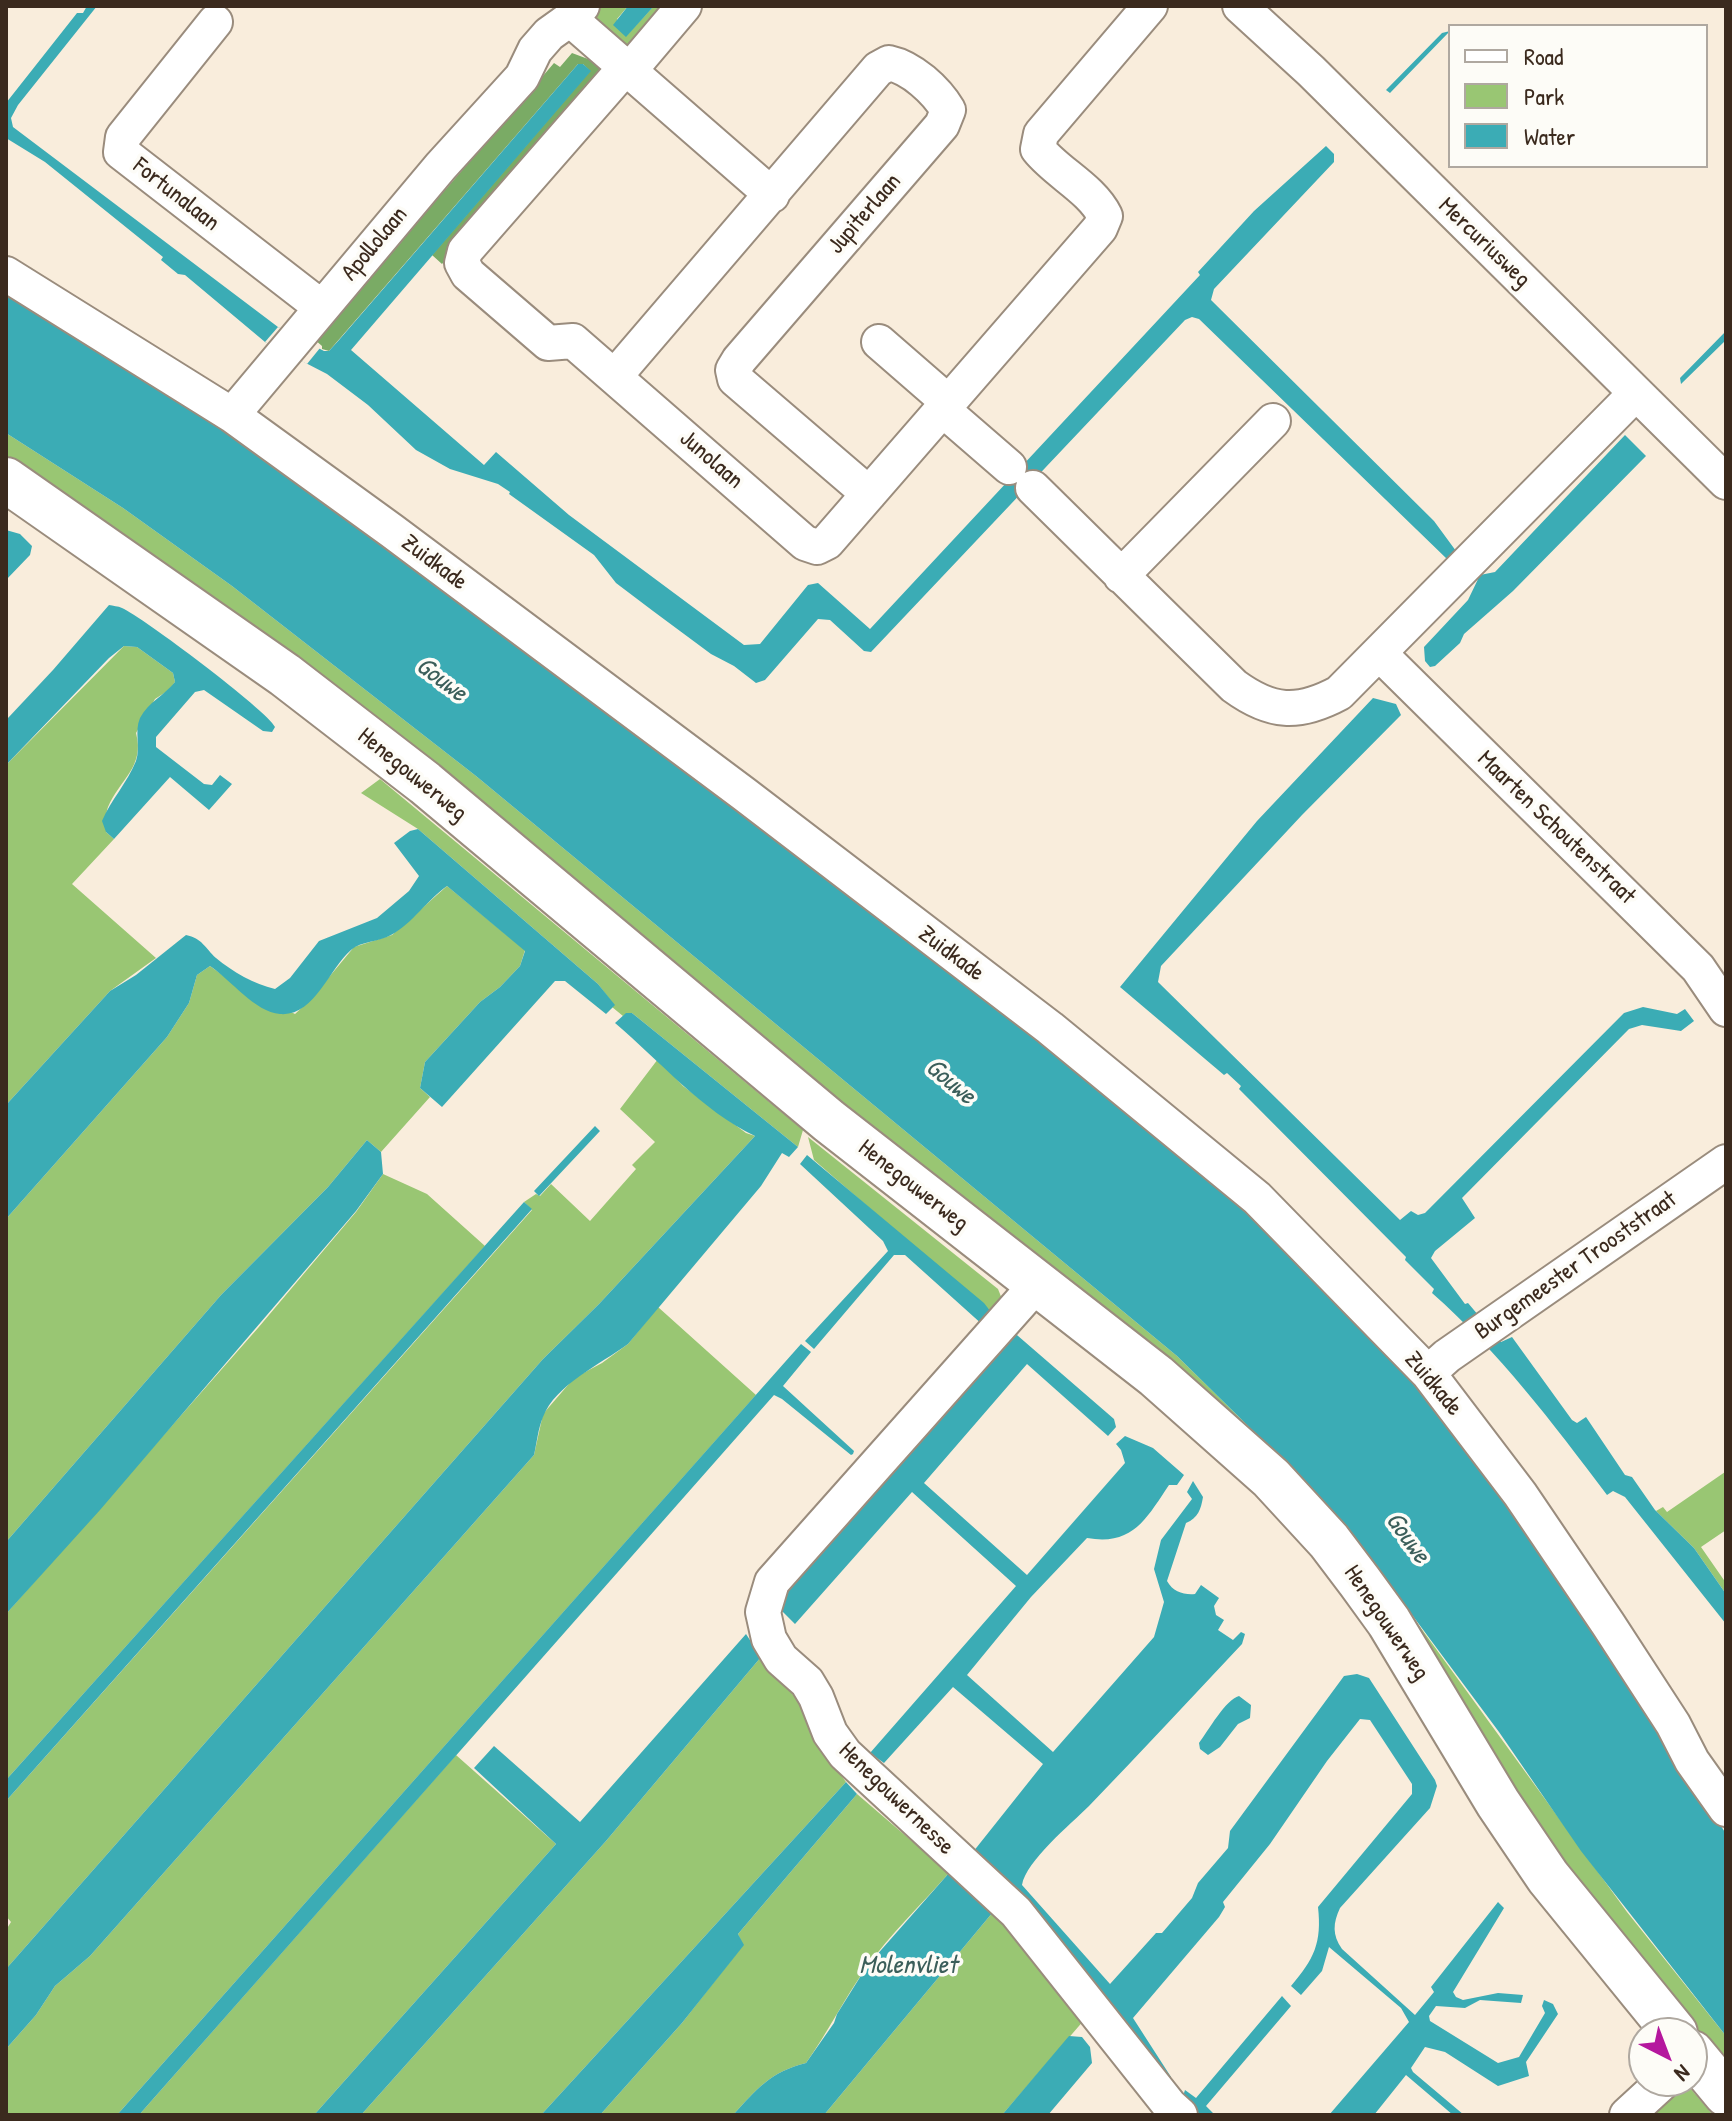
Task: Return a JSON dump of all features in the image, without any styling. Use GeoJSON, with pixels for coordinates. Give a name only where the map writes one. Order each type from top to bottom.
{"type":"FeatureCollection","features":[{"type":"Feature","properties":{"kind":"main road","name":"Henegouwerweg"},"geometry":{"type":"LineString","coordinates":[[6,480],[285,675],[404,767],[829,1121],[1156,1376],[1271,1478],[1329,1541],[1389,1622],[1498,1803],[1548,1877],[1662,2017]]}},
{"type":"Feature","properties":{"kind":"main road"},"geometry":{"type":"LineString","coordinates":[[1708,2073],[1726,2094]]}},
{"type":"Feature","properties":{"kind":"street"},"geometry":{"type":"LineString","coordinates":[[627,70],[684,6]]}},
{"type":"Feature","properties":{"kind":"street","name":"Junolaan"},"geometry":{"type":"LineString","coordinates":[[627,70],[465,251],[462,263],[468,274],[548,343],[573,341],[805,543],[817,547],[827,542],[1100,228],[1105,216],[1099,205],[1046,159],[1038,149],[1041,134],[1150,6]]}},
{"type":"Feature","properties":{"kind":"street","name":"Mercuriusweg"},"geometry":{"type":"LineString","coordinates":[[1240,6],[1311,71],[1726,482]]}},
{"type":"Feature","properties":{"kind":"street"},"geometry":{"type":"LineString","coordinates":[[576,12],[627,70],[772,195]]}},
{"type":"Feature","properties":{"kind":"street","name":"Apollolaan"},"geometry":{"type":"LineString","coordinates":[[232,415],[441,166],[522,77],[543,41],[576,12]]}},
{"type":"Feature","properties":{"kind":"street","name":"Fortunalaan"},"geometry":{"type":"LineString","coordinates":[[215,22],[123,137],[121,152],[321,307]]}},
{"type":"Feature","properties":{"kind":"street","name":"Jupiterlaan"},"geometry":{"type":"LineString","coordinates":[[615,376],[878,69],[889,63],[903,66],[941,98],[948,110],[935,133],[733,370],[735,379],[869,494]]}},
{"type":"Feature","properties":{"kind":"street","name":"Zuidkade"},"geometry":{"type":"LineString","coordinates":[[6,274],[232,415],[392,531],[1050,1028],[1257,1198],[1428,1373],[1520,1494],[1608,1624],[1673,1724],[1692,1761],[1726,1809]]}},
{"type":"Feature","properties":{"kind":"street"},"geometry":{"type":"LineString","coordinates":[[879,342],[1234,686],[1264,704],[1299,709],[1339,693],[1636,393]]}},
{"type":"Feature","properties":{"kind":"street"},"geometry":{"type":"LineString","coordinates":[[1121,576],[1273,421]]}},
{"type":"Feature","properties":{"kind":"street","name":"Maarten Schoutenstraat"},"geometry":{"type":"LineString","coordinates":[[1379,653],[1698,968],[1726,1009]]}},
{"type":"Feature","properties":{"kind":"street","name":"Burgemeester Trooststraat"},"geometry":{"type":"LineString","coordinates":[[1428,1373],[1483,1331],[1726,1162]]}},
{"type":"Feature","properties":{"kind":"street","name":"Henegouwernesse"},"geometry":{"type":"LineString","coordinates":[[1037,1284],[772,1582],[763,1612],[769,1639],[781,1659],[807,1682],[830,1733],[845,1754],[1004,1900],[1180,2115]]}},
{"type":"Feature","properties":{"kind":"street"},"geometry":{"type":"LineString","coordinates":[[1627,2115],[1647,2097]]}},
{"type":"Feature","properties":{"kind":"green space"},"geometry":{"type":"Polygon","coordinates":[[[601,6],[628,6],[617,19],[626,36],[654,6],[674,6],[623,54],[594,17],[601,6]]]}},
{"type":"Feature","properties":{"kind":"green space"},"geometry":{"type":"Polygon","coordinates":[[[572,53],[588,59],[600,69],[606,64],[524,170],[442,264],[432,255],[590,71],[583,64],[578,64],[329,351],[322,349],[314,339],[403,240],[397,234],[441,185],[446,189],[554,63],[560,67],[572,53]]]}},
{"type":"Feature","properties":{"kind":"green space"},"geometry":{"type":"Polygon","coordinates":[[[6,433],[123,508],[232,586],[476,776],[1177,1356],[1295,1472],[1378,1569],[1627,1912],[1726,2036],[1726,2074],[1708,2052],[1708,2017],[1678,2017],[1594,1916],[1365,1567],[6,464],[6,433]]]}},
{"type":"Feature","properties":{"kind":"green space"},"geometry":{"type":"Polygon","coordinates":[[[124,646],[137,647],[173,673],[175,682],[155,699],[136,733],[138,745],[134,764],[107,810],[106,832],[114,839],[72,884],[156,958],[110,991],[6,1105],[6,765],[124,646]]]}},
{"type":"Feature","properties":{"kind":"green space"},"geometry":{"type":"Polygon","coordinates":[[[380,779],[803,1130],[798,1147],[632,1013],[623,1016],[612,1007],[614,1005],[598,984],[418,829],[361,793],[380,779]]]}},
{"type":"Feature","properties":{"kind":"green space"},"geometry":{"type":"Polygon","coordinates":[[[447,886],[525,950],[520,966],[480,1002],[425,1062],[420,1088],[430,1097],[381,1152],[367,1140],[328,1187],[221,1295],[6,1542],[6,1219],[167,1037],[189,1003],[197,975],[210,966],[232,982],[295,1014],[354,947],[392,935],[447,886]]]}},
{"type":"Feature","properties":{"kind":"green space"},"geometry":{"type":"Polygon","coordinates":[[[658,1059],[683,1086],[746,1133],[755,1136],[599,1304],[543,1359],[6,1969],[6,1930],[11,1922],[6,1916],[6,1801],[532,1210],[524,1202],[536,1194],[540,1196],[551,1184],[590,1221],[636,1169],[632,1165],[655,1142],[620,1109],[658,1059]]]}},
{"type":"Feature","properties":{"kind":"green space"},"geometry":{"type":"Polygon","coordinates":[[[808,1137],[998,1289],[1004,1304],[994,1316],[814,1160],[808,1137]]]}},
{"type":"Feature","properties":{"kind":"green space"},"geometry":{"type":"Polygon","coordinates":[[[383,1174],[427,1194],[485,1246],[6,1780],[6,1614],[258,1328],[356,1212],[383,1174]]]}},
{"type":"Feature","properties":{"kind":"green space"},"geometry":{"type":"Polygon","coordinates":[[[658,1307],[756,1395],[117,2115],[6,2115],[6,2049],[36,2015],[55,1986],[90,1956],[534,1455],[543,1414],[574,1378],[628,1344],[658,1307]]]}},
{"type":"Feature","properties":{"kind":"green space"},"geometry":{"type":"Polygon","coordinates":[[[1725,1472],[1726,1530],[1701,1547],[1726,1583],[1726,1594],[1694,1548],[1656,1511],[1663,1507],[1667,1512],[1725,1472]]]}},
{"type":"Feature","properties":{"kind":"green space"},"geometry":{"type":"Polygon","coordinates":[[[761,1657],[806,1710],[823,1751],[846,1782],[541,2115],[361,2115],[606,1841],[761,1657]]]}},
{"type":"Feature","properties":{"kind":"green space"},"geometry":{"type":"Polygon","coordinates":[[[456,1755],[556,1844],[314,2115],[139,2115],[456,1755]]]}},
{"type":"Feature","properties":{"kind":"green space"},"geometry":{"type":"Polygon","coordinates":[[[857,1794],[949,1873],[875,1955],[806,2063],[773,2077],[733,2115],[600,2115],[682,2023],[743,1945],[738,1934],[857,1794]]]}},
{"type":"Feature","properties":{"kind":"green space"},"geometry":{"type":"Polygon","coordinates":[[[998,1906],[1085,2019],[1002,2115],[824,2115],[998,1906]]]}},
{"type":"Feature","properties":{"kind":"green space"},"geometry":{"type":"Polygon","coordinates":[[[1664,2097],[1698,2097],[1713,2115],[1645,2115],[1664,2097]]]}},
{"type":"Feature","properties":{"kind":"water"},"geometry":{"type":"Polygon","coordinates":[[[87,6],[97,6],[18,105],[11,118],[13,127],[278,327],[324,351],[329,351],[339,340],[578,64],[591,71],[351,350],[484,465],[496,452],[569,515],[744,645],[760,644],[808,585],[818,583],[870,629],[1200,275],[1198,272],[1254,211],[1326,146],[1334,154],[1334,162],[1214,289],[1211,300],[1434,521],[1456,551],[1447,559],[1199,319],[1192,317],[1185,320],[871,652],[864,651],[830,620],[818,619],[765,680],[756,683],[711,654],[616,583],[594,555],[510,492],[498,484],[450,469],[416,450],[368,405],[327,374],[265,342],[185,275],[178,274],[161,260],[163,257],[45,162],[6,138],[6,103],[77,13],[83,13],[87,6]]]}},
{"type":"Feature","properties":{"kind":"water"},"geometry":{"type":"Polygon","coordinates":[[[628,6],[654,6],[626,37],[613,25],[628,6]]]}},
{"type":"Feature","properties":{"kind":"water"},"geometry":{"type":"Polygon","coordinates":[[[1448,32],[1390,93],[1386,90],[1442,33],[1448,32]]]}},
{"type":"Feature","properties":{"kind":"water","name":"Gouwe"},"geometry":{"type":"Polygon","coordinates":[[[6,286],[311,484],[1121,1096],[1274,1227],[1443,1414],[1665,1736],[1726,1834],[1726,2036],[1581,1851],[1499,1732],[1378,1569],[1296,1473],[1177,1356],[476,776],[232,586],[123,508],[6,433],[6,286]]]}},
{"type":"Feature","properties":{"kind":"water"},"geometry":{"type":"Polygon","coordinates":[[[1726,331],[1726,340],[1681,384],[1680,378],[1726,331]]]}},
{"type":"Feature","properties":{"kind":"water"},"geometry":{"type":"Polygon","coordinates":[[[1625,435],[1646,456],[1513,591],[1464,634],[1460,643],[1430,667],[1425,661],[1424,647],[1468,600],[1480,575],[1495,572],[1625,435]]]}},
{"type":"Feature","properties":{"kind":"water"},"geometry":{"type":"Polygon","coordinates":[[[6,530],[20,534],[32,546],[30,555],[6,580],[6,530]]]}},
{"type":"Feature","properties":{"kind":"water"},"geometry":{"type":"Polygon","coordinates":[[[109,605],[134,615],[177,645],[229,684],[275,727],[272,732],[263,731],[204,690],[195,692],[156,737],[156,747],[204,784],[212,785],[220,775],[232,784],[209,810],[170,777],[114,839],[106,832],[102,821],[136,761],[140,718],[147,707],[175,682],[173,673],[137,647],[124,646],[109,658],[6,765],[6,716],[8,718],[53,670],[109,605]]]}},
{"type":"Feature","properties":{"kind":"water"},"geometry":{"type":"Polygon","coordinates":[[[1373,698],[1396,704],[1401,715],[1302,815],[1161,966],[1158,982],[1400,1220],[1411,1211],[1418,1215],[1425,1213],[1624,1013],[1643,1007],[1677,1014],[1685,1009],[1694,1021],[1681,1031],[1642,1025],[1629,1029],[1462,1198],[1475,1218],[1435,1251],[1431,1258],[1465,1304],[1468,1303],[1501,1342],[1512,1337],[1572,1420],[1577,1423],[1586,1417],[1625,1475],[1632,1477],[1655,1510],[1694,1548],[1726,1594],[1726,1624],[1625,1497],[1613,1491],[1607,1495],[1524,1389],[1432,1293],[1434,1289],[1405,1260],[1406,1257],[1239,1089],[1241,1086],[1120,987],[1257,821],[1373,698]]]}},
{"type":"Feature","properties":{"kind":"water"},"geometry":{"type":"Polygon","coordinates":[[[418,829],[598,984],[615,1005],[606,1014],[565,981],[555,981],[442,1107],[420,1088],[425,1062],[480,1002],[520,966],[525,951],[447,886],[399,930],[351,950],[312,1000],[292,1013],[280,1014],[261,1008],[210,966],[197,975],[189,1003],[167,1037],[6,1219],[6,1105],[110,991],[136,975],[186,935],[200,941],[237,973],[275,989],[290,978],[319,941],[377,918],[409,891],[419,876],[394,843],[418,829]]]}},
{"type":"Feature","properties":{"kind":"water"},"geometry":{"type":"Polygon","coordinates":[[[626,1013],[632,1013],[798,1147],[789,1157],[782,1153],[761,1186],[628,1344],[568,1385],[549,1405],[534,1455],[90,1956],[55,1986],[36,2015],[6,2049],[6,1969],[543,1359],[599,1304],[755,1136],[699,1099],[615,1023],[626,1013]]]}},
{"type":"Feature","properties":{"kind":"water"},"geometry":{"type":"Polygon","coordinates":[[[595,1126],[600,1131],[539,1196],[534,1191],[595,1126]]]}},
{"type":"Feature","properties":{"kind":"water"},"geometry":{"type":"Polygon","coordinates":[[[367,1140],[381,1152],[383,1174],[356,1211],[100,1510],[6,1614],[6,1542],[221,1295],[328,1187],[367,1140]]]}},
{"type":"Feature","properties":{"kind":"water"},"geometry":{"type":"Polygon","coordinates":[[[807,1155],[984,1303],[994,1316],[984,1326],[905,1255],[894,1255],[814,1349],[805,1341],[888,1251],[883,1241],[800,1164],[807,1155]]]}},
{"type":"Feature","properties":{"kind":"water"},"geometry":{"type":"Polygon","coordinates":[[[524,1202],[532,1209],[6,1801],[6,1780],[524,1202]]]}},
{"type":"Feature","properties":{"kind":"water","name":"Molenvliet"},"geometry":{"type":"Polygon","coordinates":[[[1010,1329],[1114,1419],[1116,1427],[1108,1436],[1027,1364],[924,1483],[1027,1575],[1125,1463],[1116,1444],[1125,1436],[1153,1448],[1184,1475],[1177,1485],[1169,1485],[1145,1519],[1127,1534],[1116,1538],[1087,1538],[1031,1597],[967,1675],[1053,1752],[1154,1637],[1164,1602],[1154,1569],[1161,1540],[1192,1499],[1187,1492],[1193,1481],[1203,1497],[1201,1505],[1196,1516],[1186,1523],[1167,1581],[1176,1590],[1187,1594],[1195,1594],[1201,1585],[1219,1598],[1214,1606],[1216,1615],[1224,1620],[1218,1630],[1233,1640],[1241,1632],[1245,1634],[1242,1644],[1040,1854],[1025,1875],[1022,1885],[1110,1984],[1156,1933],[1162,1933],[1192,1898],[1198,1883],[1228,1848],[1230,1831],[1344,1676],[1357,1674],[1369,1678],[1437,1786],[1430,1808],[1340,1908],[1335,1924],[1336,1939],[1342,1949],[1415,2015],[1434,1992],[1431,1987],[1498,1902],[1504,1908],[1453,1992],[1463,2000],[1498,1993],[1523,1995],[1521,2003],[1480,2000],[1465,2008],[1436,2006],[1429,2016],[1430,2021],[1498,2063],[1519,2057],[1545,2013],[1542,2006],[1544,2000],[1553,2004],[1558,2014],[1526,2062],[1529,2076],[1498,2086],[1445,2052],[1425,2047],[1411,2068],[1413,2072],[1464,2115],[1453,2115],[1406,2075],[1374,2115],[1329,2115],[1409,2022],[1401,2008],[1329,1947],[1322,1971],[1301,1995],[1291,1986],[1315,1950],[1319,1931],[1318,1907],[1412,1794],[1412,1784],[1370,1720],[1360,1719],[1270,1844],[1223,1902],[1225,1907],[1219,1917],[1133,2018],[1171,2077],[1165,2079],[998,1906],[824,2115],[733,2115],[773,2077],[806,2063],[834,2023],[867,1966],[949,1873],[969,1857],[1043,1764],[953,1687],[884,1763],[870,1753],[1016,1586],[912,1492],[795,1624],[781,1610],[782,1597],[788,1586],[1010,1329]]]}},
{"type":"Feature","properties":{"kind":"water"},"geometry":{"type":"Polygon","coordinates":[[[801,1344],[811,1352],[783,1386],[854,1451],[853,1454],[774,1395],[139,2115],[117,2115],[801,1344]]]}},
{"type":"Feature","properties":{"kind":"water"},"geometry":{"type":"Polygon","coordinates":[[[746,1634],[761,1657],[606,1841],[361,2115],[314,2115],[556,1844],[474,1768],[494,1746],[580,1822],[746,1634]]]}},
{"type":"Feature","properties":{"kind":"water"},"geometry":{"type":"Polygon","coordinates":[[[1239,1696],[1251,1705],[1250,1718],[1238,1724],[1220,1747],[1208,1755],[1200,1749],[1199,1743],[1223,1709],[1239,1696]]]}},
{"type":"Feature","properties":{"kind":"water"},"geometry":{"type":"Polygon","coordinates":[[[846,1782],[857,1794],[738,1934],[744,1945],[682,2023],[600,2115],[541,2115],[846,1782]]]}},
{"type":"Feature","properties":{"kind":"water"},"geometry":{"type":"Polygon","coordinates":[[[1282,1996],[1291,2006],[1206,2106],[1215,2115],[1201,2115],[1182,2099],[1185,2090],[1196,2098],[1282,1996]]]}},
{"type":"Feature","properties":{"kind":"water"},"geometry":{"type":"Polygon","coordinates":[[[1069,2036],[1082,2037],[1090,2047],[1092,2063],[1048,2115],[1002,2115],[1069,2036]]]}},
{"type":"Feature","properties":{"kind":"pier"},"geometry":{"type":"Polygon","coordinates":[[[278,327],[320,348],[307,364],[265,342],[278,327]]]}}]}
